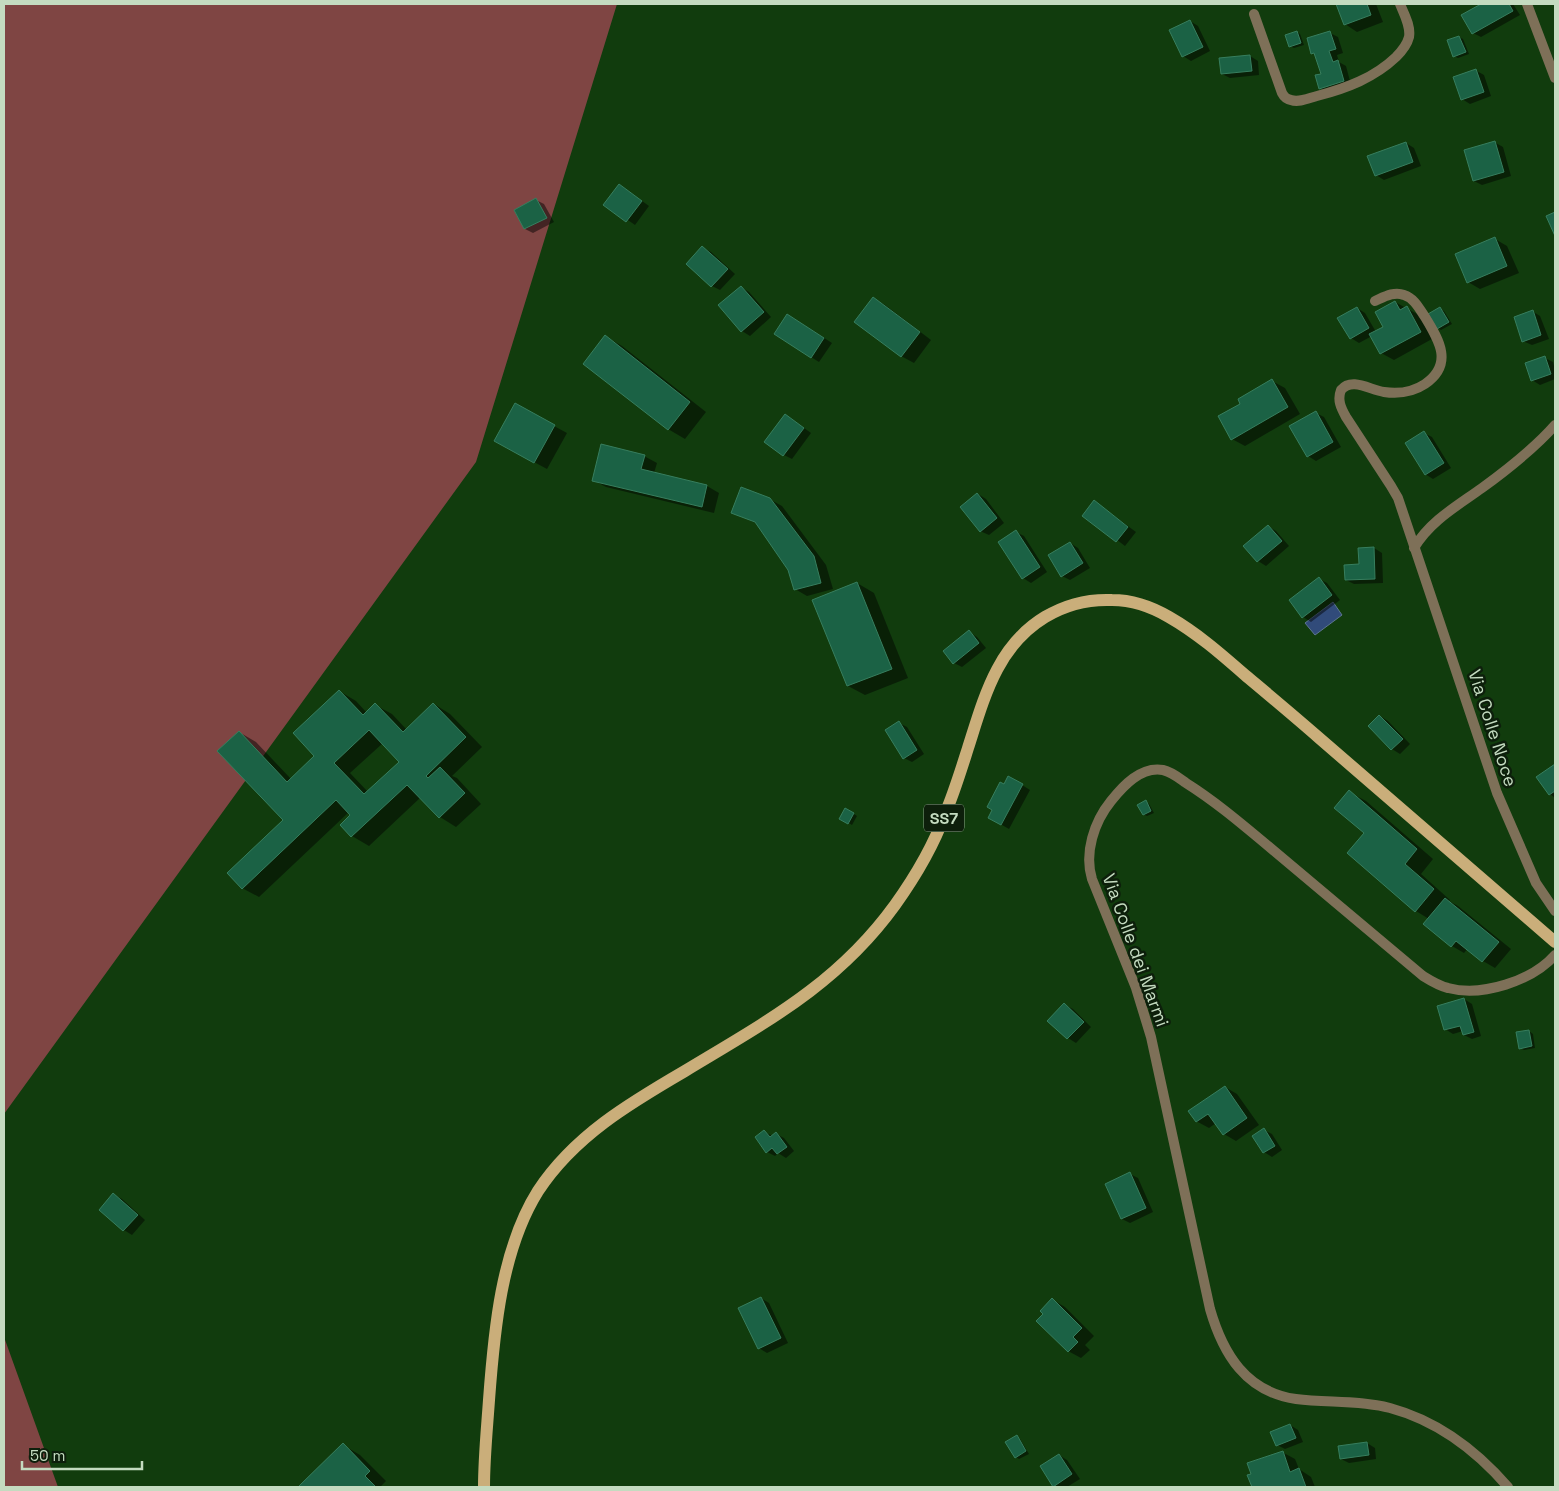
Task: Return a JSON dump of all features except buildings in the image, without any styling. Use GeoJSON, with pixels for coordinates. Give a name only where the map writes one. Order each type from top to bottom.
{"type":"FeatureCollection","features":[{"type":"Feature","properties":{"kind":"main road","name":"SS7"},"geometry":{"type":"LineString","coordinates":[[484,1487],[490,1376],[500,1302],[515,1242],[527,1211],[541,1187],[572,1148],[604,1122],[786,1009],[826,980],[865,942],[902,895],[930,847],[953,792],[984,698],[1000,662],[1026,631],[1059,610],[1087,601],[1115,600],[1132,602],[1168,616],[1185,626],[1274,698],[1555,942]]}},
{"type":"Feature","properties":{"kind":"street"},"geometry":{"type":"LineString","coordinates":[[1254,14],[1282,93],[1286,98],[1296,101],[1320,96],[1354,85],[1393,60],[1404,49],[1409,37],[1408,27],[1400,4]]}},
{"type":"Feature","properties":{"kind":"street"},"geometry":{"type":"LineString","coordinates":[[1527,4],[1555,78]]}},
{"type":"Feature","properties":{"kind":"street","name":"Via Colle Noce"},"geometry":{"type":"LineString","coordinates":[[1374,301],[1392,294],[1403,294],[1410,297],[1434,331],[1442,350],[1442,360],[1437,373],[1419,387],[1405,392],[1378,390],[1353,384],[1344,386],[1339,395],[1340,405],[1394,491],[1401,506],[1497,794],[1536,883],[1555,912]]}},
{"type":"Feature","properties":{"kind":"street"},"geometry":{"type":"LineString","coordinates":[[1414,548],[1423,533],[1434,522],[1503,472],[1529,451],[1555,425]]}},
{"type":"Feature","properties":{"kind":"street","name":"Via Colle dei Marmi"},"geometry":{"type":"LineString","coordinates":[[1508,1487],[1484,1461],[1465,1445],[1422,1419],[1390,1408],[1371,1404],[1295,1399],[1279,1395],[1255,1384],[1232,1359],[1219,1335],[1210,1309],[1152,1037],[1136,988],[1092,879],[1089,868],[1090,849],[1098,823],[1117,793],[1144,772],[1163,770],[1176,776],[1221,806],[1423,976],[1441,987],[1468,990],[1510,983],[1538,970],[1555,955]]}},
{"type":"Feature","properties":{"kind":"shaded area"},"geometry":{"type":"Polygon","coordinates":[[[4,4],[617,4],[476,462],[4,1114],[4,4]]]}},
{"type":"Feature","properties":{"kind":"shaded area"},"geometry":{"type":"Polygon","coordinates":[[[4,1337],[58,1487],[4,1487],[4,1337]]]}},
{"type":"Feature","properties":{"kind":"water"},"geometry":{"type":"Polygon","coordinates":[[[1333,602],[1342,615],[1315,635],[1305,623],[1333,602]]]}}]}
